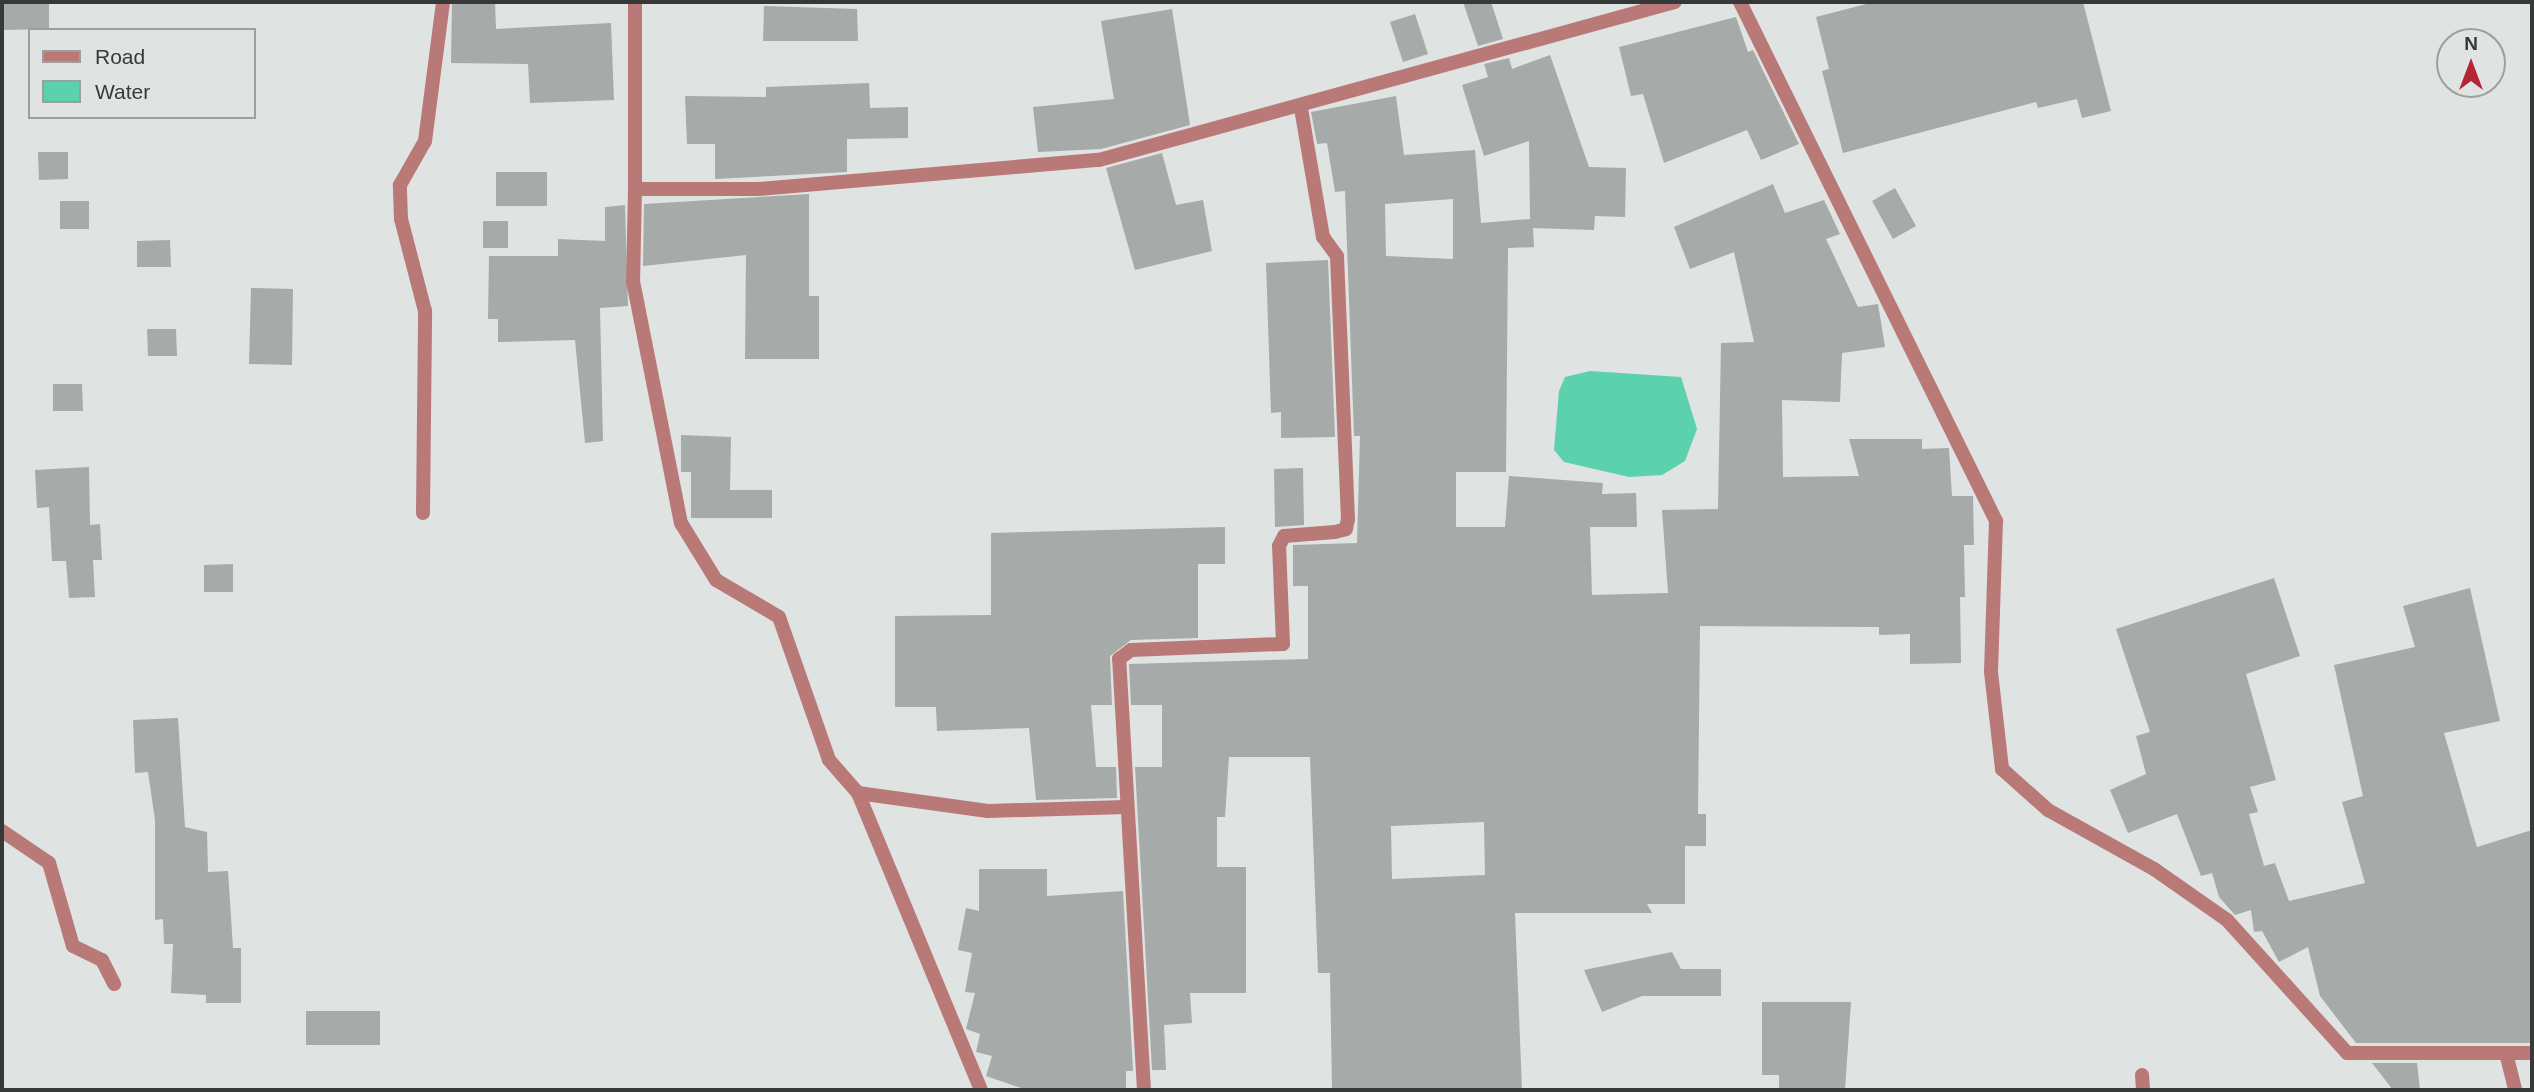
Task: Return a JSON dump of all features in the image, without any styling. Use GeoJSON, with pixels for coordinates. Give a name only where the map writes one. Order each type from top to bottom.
{"type":"FeatureCollection","features":[{"type":"Feature","properties":{"kind":"street"},"geometry":{"type":"LineString","coordinates":[[423,513],[425,311],[401,219],[400,185],[425,141],[443,2]]}},
{"type":"Feature","properties":{"kind":"street"},"geometry":{"type":"LineString","coordinates":[[635,2],[633,281],[681,523],[716,580],[779,617],[829,760],[858,793],[981,1090]]}},
{"type":"Feature","properties":{"kind":"street"},"geometry":{"type":"LineString","coordinates":[[635,189],[758,189],[1099,160],[1301,108],[1675,2]]}},
{"type":"Feature","properties":{"kind":"street"},"geometry":{"type":"LineString","coordinates":[[1740,2],[1996,521],[1991,672],[2002,769],[2048,810],[2154,869],[2227,920],[2347,1053],[2532,1053]]}},
{"type":"Feature","properties":{"kind":"street"},"geometry":{"type":"LineString","coordinates":[[1144,1090],[1126,807],[1123,652],[1283,644],[1279,547],[1284,536],[1335,532],[1346,529],[1348,519],[1337,256],[1323,237],[1301,108]]}},
{"type":"Feature","properties":{"kind":"street"},"geometry":{"type":"LineString","coordinates":[[858,793],[988,811],[1126,807]]}},
{"type":"Feature","properties":{"kind":"street"},"geometry":{"type":"LineString","coordinates":[[2,831],[49,863],[73,946],[102,960],[114,984]]}},
{"type":"Feature","properties":{"kind":"street"},"geometry":{"type":"LineString","coordinates":[[2506,1053],[2515,1090]]}},
{"type":"Feature","properties":{"kind":"street"},"geometry":{"type":"LineString","coordinates":[[2142,1075],[2143,1090]]}},
{"type":"Feature","properties":{"kind":"water"},"geometry":{"type":"Polygon","coordinates":[[[1590,371],[1681,377],[1697,429],[1685,461],[1662,475],[1629,477],[1564,462],[1554,450],[1559,391],[1565,377],[1590,371]]]}},
{"type":"Feature","properties":{"kind":"building"},"geometry":{"type":"Polygon","coordinates":[[[2,2],[49,2],[49,28],[2,30],[2,2]]]}},
{"type":"Feature","properties":{"kind":"building"},"geometry":{"type":"Polygon","coordinates":[[[452,2],[495,2],[496,29],[611,23],[614,100],[530,103],[528,64],[451,63],[452,2]]]}},
{"type":"Feature","properties":{"kind":"building"},"geometry":{"type":"Polygon","coordinates":[[[1463,2],[1491,2],[1503,39],[1478,46],[1463,2]]]}},
{"type":"Feature","properties":{"kind":"building"},"geometry":{"type":"Polygon","coordinates":[[[1874,2],[2083,2],[2111,111],[2082,118],[2077,99],[2038,108],[2036,102],[1843,153],[1822,71],[1829,69],[1816,17],[1874,2]]]}},
{"type":"Feature","properties":{"kind":"building"},"geometry":{"type":"Polygon","coordinates":[[[764,6],[857,9],[858,41],[763,41],[764,6]]]}},
{"type":"Feature","properties":{"kind":"building"},"geometry":{"type":"Polygon","coordinates":[[[1172,9],[1190,125],[1101,149],[1038,152],[1033,107],[1114,99],[1101,21],[1172,9]]]}},
{"type":"Feature","properties":{"kind":"building"},"geometry":{"type":"Polygon","coordinates":[[[1415,14],[1428,54],[1403,62],[1390,22],[1415,14]]]}},
{"type":"Feature","properties":{"kind":"building"},"geometry":{"type":"Polygon","coordinates":[[[1736,17],[1748,52],[1753,50],[1799,144],[1761,160],[1747,130],[1664,163],[1643,94],[1631,96],[1619,47],[1736,17]]]}},
{"type":"Feature","properties":{"kind":"building"},"geometry":{"type":"Polygon","coordinates":[[[1550,55],[1589,167],[1626,168],[1625,217],[1595,216],[1594,230],[1533,228],[1534,247],[1508,248],[1506,472],[1456,472],[1456,527],[1505,527],[1509,476],[1603,483],[1602,494],[1636,493],[1637,527],[1590,527],[1592,595],[1668,593],[1662,510],[1718,509],[1721,343],[1754,342],[1734,252],[1690,269],[1674,227],[1773,184],[1785,213],[1824,200],[1840,234],[1826,239],[1858,307],[1878,304],[1885,347],[1842,353],[1840,402],[1782,400],[1783,477],[1859,476],[1849,439],[1922,439],[1922,449],[1949,448],[1952,496],[1973,496],[1974,545],[1964,545],[1965,597],[1960,597],[1961,663],[1910,664],[1910,634],[1879,635],[1879,627],[1700,626],[1698,814],[1706,814],[1706,846],[1685,846],[1685,904],[1647,904],[1652,913],[1515,913],[1522,1090],[1332,1090],[1330,973],[1318,973],[1310,757],[1229,757],[1225,817],[1217,817],[1217,867],[1246,867],[1246,993],[1190,993],[1192,1023],[1164,1025],[1166,1070],[1152,1070],[1135,767],[1162,767],[1162,705],[1131,705],[1129,664],[1308,659],[1308,586],[1293,586],[1293,545],[1357,543],[1360,436],[1354,436],[1345,191],[1335,192],[1327,143],[1317,144],[1311,112],[1396,96],[1404,155],[1475,150],[1481,223],[1530,219],[1529,141],[1484,156],[1462,85],[1488,77],[1484,64],[1509,58],[1512,69],[1550,55]],[[1453,199],[1385,204],[1386,256],[1453,259],[1453,199]],[[1484,822],[1391,826],[1392,879],[1485,875],[1484,822]]]}},
{"type":"Feature","properties":{"kind":"building"},"geometry":{"type":"Polygon","coordinates":[[[869,83],[870,108],[908,107],[908,138],[847,139],[847,172],[715,179],[715,144],[687,144],[685,96],[766,97],[766,87],[869,83]]]}},
{"type":"Feature","properties":{"kind":"building"},"geometry":{"type":"Polygon","coordinates":[[[38,152],[68,152],[68,179],[39,180],[38,152]]]}},
{"type":"Feature","properties":{"kind":"building"},"geometry":{"type":"Polygon","coordinates":[[[1162,153],[1176,205],[1203,200],[1212,251],[1135,270],[1106,168],[1162,153]]]}},
{"type":"Feature","properties":{"kind":"building"},"geometry":{"type":"Polygon","coordinates":[[[496,172],[547,172],[547,206],[496,206],[496,172]]]}},
{"type":"Feature","properties":{"kind":"building"},"geometry":{"type":"Polygon","coordinates":[[[1895,188],[1916,226],[1893,239],[1872,201],[1895,188]]]}},
{"type":"Feature","properties":{"kind":"building"},"geometry":{"type":"Polygon","coordinates":[[[809,194],[809,296],[819,296],[819,359],[745,359],[746,255],[643,266],[644,204],[809,194]]]}},
{"type":"Feature","properties":{"kind":"building"},"geometry":{"type":"Polygon","coordinates":[[[60,201],[89,201],[89,229],[60,229],[60,201]]]}},
{"type":"Feature","properties":{"kind":"building"},"geometry":{"type":"Polygon","coordinates":[[[625,205],[628,306],[600,308],[603,441],[585,443],[575,340],[498,342],[498,319],[488,319],[489,256],[558,256],[558,239],[605,241],[605,207],[625,205]]]}},
{"type":"Feature","properties":{"kind":"building"},"geometry":{"type":"Polygon","coordinates":[[[483,221],[508,221],[508,248],[483,248],[483,221]]]}},
{"type":"Feature","properties":{"kind":"building"},"geometry":{"type":"Polygon","coordinates":[[[170,240],[171,267],[137,267],[137,241],[170,240]]]}},
{"type":"Feature","properties":{"kind":"building"},"geometry":{"type":"Polygon","coordinates":[[[1328,260],[1335,437],[1281,438],[1281,412],[1271,413],[1266,263],[1328,260]]]}},
{"type":"Feature","properties":{"kind":"building"},"geometry":{"type":"Polygon","coordinates":[[[251,288],[293,289],[292,365],[249,364],[251,288]]]}},
{"type":"Feature","properties":{"kind":"building"},"geometry":{"type":"Polygon","coordinates":[[[147,329],[176,329],[177,356],[148,356],[147,329]]]}},
{"type":"Feature","properties":{"kind":"building"},"geometry":{"type":"Polygon","coordinates":[[[53,384],[82,384],[83,411],[53,411],[53,384]]]}},
{"type":"Feature","properties":{"kind":"building"},"geometry":{"type":"Polygon","coordinates":[[[681,435],[731,437],[730,490],[772,490],[772,518],[691,518],[691,472],[681,472],[681,435]]]}},
{"type":"Feature","properties":{"kind":"building"},"geometry":{"type":"Polygon","coordinates":[[[89,467],[90,525],[100,524],[102,560],[93,560],[95,597],[69,598],[66,561],[52,561],[49,507],[37,508],[35,470],[89,467]]]}},
{"type":"Feature","properties":{"kind":"building"},"geometry":{"type":"Polygon","coordinates":[[[1303,468],[1304,525],[1275,527],[1274,469],[1303,468]]]}},
{"type":"Feature","properties":{"kind":"building"},"geometry":{"type":"Polygon","coordinates":[[[1225,527],[1225,564],[1198,564],[1198,638],[1131,640],[1110,656],[1112,705],[1091,705],[1096,767],[1116,767],[1117,798],[1036,800],[1029,728],[937,731],[936,707],[895,707],[895,616],[991,615],[991,533],[1225,527]]]}},
{"type":"Feature","properties":{"kind":"building"},"geometry":{"type":"Polygon","coordinates":[[[233,564],[233,592],[204,592],[204,565],[233,564]]]}},
{"type":"Feature","properties":{"kind":"building"},"geometry":{"type":"Polygon","coordinates":[[[2274,578],[2300,656],[2246,674],[2276,780],[2250,787],[2258,812],[2249,814],[2264,866],[2275,863],[2289,901],[2365,883],[2342,802],[2363,796],[2334,665],[2415,647],[2403,606],[2470,588],[2500,721],[2444,733],[2477,847],[2532,830],[2532,1043],[2356,1043],[2320,996],[2308,947],[2279,962],[2262,931],[2254,932],[2251,910],[2235,915],[2219,897],[2212,873],[2201,876],[2177,814],[2128,833],[2110,790],[2146,774],[2136,736],[2150,732],[2116,629],[2274,578]]]}},
{"type":"Feature","properties":{"kind":"building"},"geometry":{"type":"Polygon","coordinates":[[[178,718],[185,827],[207,832],[208,872],[228,871],[233,948],[241,948],[241,1003],[206,1003],[206,995],[171,993],[173,944],[164,944],[163,919],[155,920],[155,820],[148,772],[135,773],[133,720],[178,718]]]}},
{"type":"Feature","properties":{"kind":"building"},"geometry":{"type":"Polygon","coordinates":[[[979,869],[1047,869],[1047,896],[1123,891],[1133,1071],[1126,1071],[1126,1090],[1027,1090],[986,1076],[992,1056],[976,1052],[980,1034],[966,1029],[975,993],[965,992],[972,953],[958,950],[966,908],[979,911],[979,869]]]}},
{"type":"Feature","properties":{"kind":"building"},"geometry":{"type":"Polygon","coordinates":[[[1672,952],[1681,969],[1721,969],[1721,996],[1642,996],[1602,1012],[1584,970],[1672,952]]]}},
{"type":"Feature","properties":{"kind":"building"},"geometry":{"type":"Polygon","coordinates":[[[1762,1002],[1851,1002],[1845,1090],[1779,1090],[1779,1075],[1762,1075],[1762,1002]]]}},
{"type":"Feature","properties":{"kind":"building"},"geometry":{"type":"Polygon","coordinates":[[[306,1011],[380,1011],[380,1045],[306,1045],[306,1011]]]}},
{"type":"Feature","properties":{"kind":"building"},"geometry":{"type":"Polygon","coordinates":[[[2372,1063],[2417,1063],[2420,1090],[2393,1090],[2372,1063]]]}}]}
